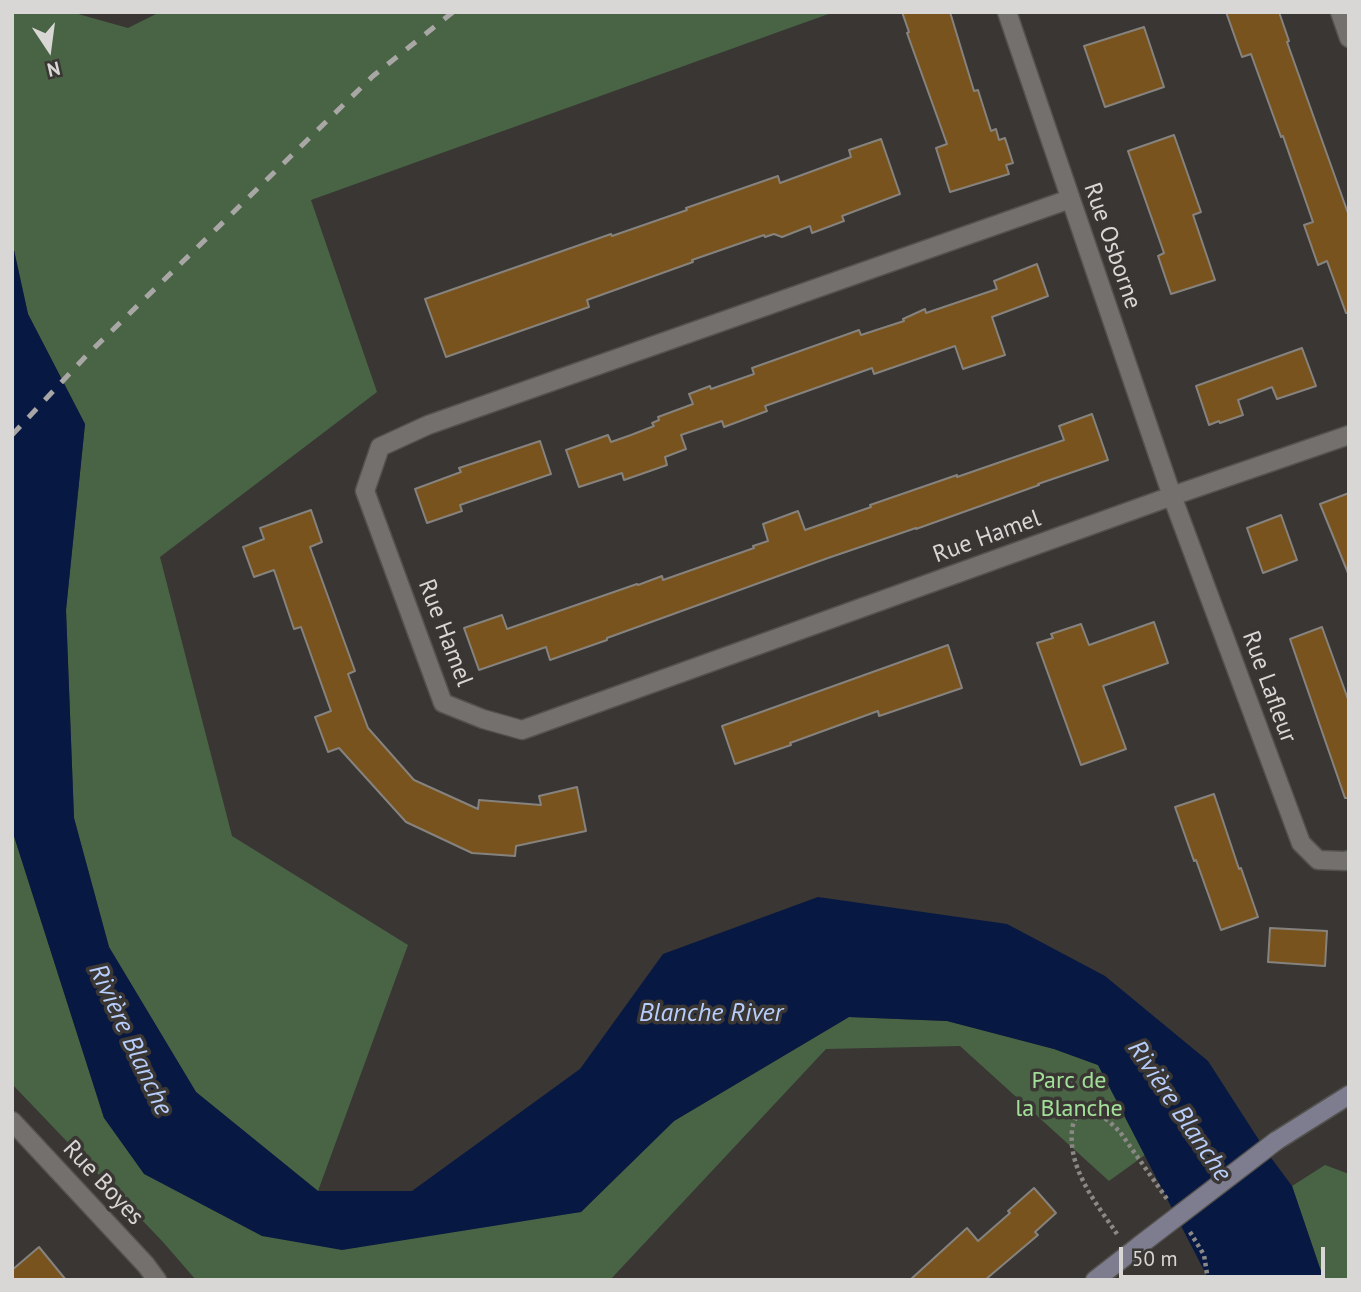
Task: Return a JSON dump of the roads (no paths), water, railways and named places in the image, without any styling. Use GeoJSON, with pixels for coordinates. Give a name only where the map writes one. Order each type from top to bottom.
{"type":"FeatureCollection","features":[{"type":"Feature","properties":{"kind":"street","name":"Rue Osborne"},"geometry":{"type":"LineString","coordinates":[[1007,12],[1172,496]]}},
{"type":"Feature","properties":{"kind":"street"},"geometry":{"type":"LineString","coordinates":[[1340,12],[1349,38]]}},
{"type":"Feature","properties":{"kind":"street","name":"Rue Hamel"},"geometry":{"type":"LineString","coordinates":[[1070,199],[428,425],[380,447],[365,491],[443,703],[483,719],[522,730],[1349,435]]}},
{"type":"Feature","properties":{"kind":"street","name":"Rue Lafleur"},"geometry":{"type":"LineString","coordinates":[[1172,496],[1301,844],[1318,860],[1349,860]]}},
{"type":"Feature","properties":{"kind":"street"},"geometry":{"type":"LineString","coordinates":[[1094,1280],[1276,1141],[1349,1095]]}},
{"type":"Feature","properties":{"kind":"street","name":"Rue Boyes"},"geometry":{"type":"LineString","coordinates":[[12,1121],[157,1280]]}},
{"type":"Feature","properties":{"kind":"water","name":"Blanche River"},"geometry":{"type":"Polygon","coordinates":[[[12,241],[28,314],[85,424],[66,610],[74,818],[109,947],[196,1092],[318,1191],[412,1191],[580,1069],[663,954],[818,897],[1007,924],[1105,976],[1208,1061],[1292,1186],[1324,1280],[1209,1280],[1098,1065],[1054,1049],[947,1021],[849,1017],[674,1121],[581,1212],[342,1250],[262,1236],[144,1174],[104,1118],[12,830],[12,241]]]}},
{"type":"Feature","properties":{"kind":"railway"},"geometry":{"type":"LineString","coordinates":[[12,435],[86,356],[373,76],[453,12]]}},
{"type":"Feature","properties":{"kind":"water label","name":"Rivière Blanche"},"geometry":{"type":"Point","coordinates":[130,1040]}},
{"type":"Feature","properties":{"kind":"water label","name":"Rivière Blanche"},"geometry":{"type":"Point","coordinates":[1179,1111]}},
{"type":"Feature","properties":{"kind":"park label","name":"Parc de la Blanche"},"geometry":{"type":"Point","coordinates":[1069,1095]}}]}
